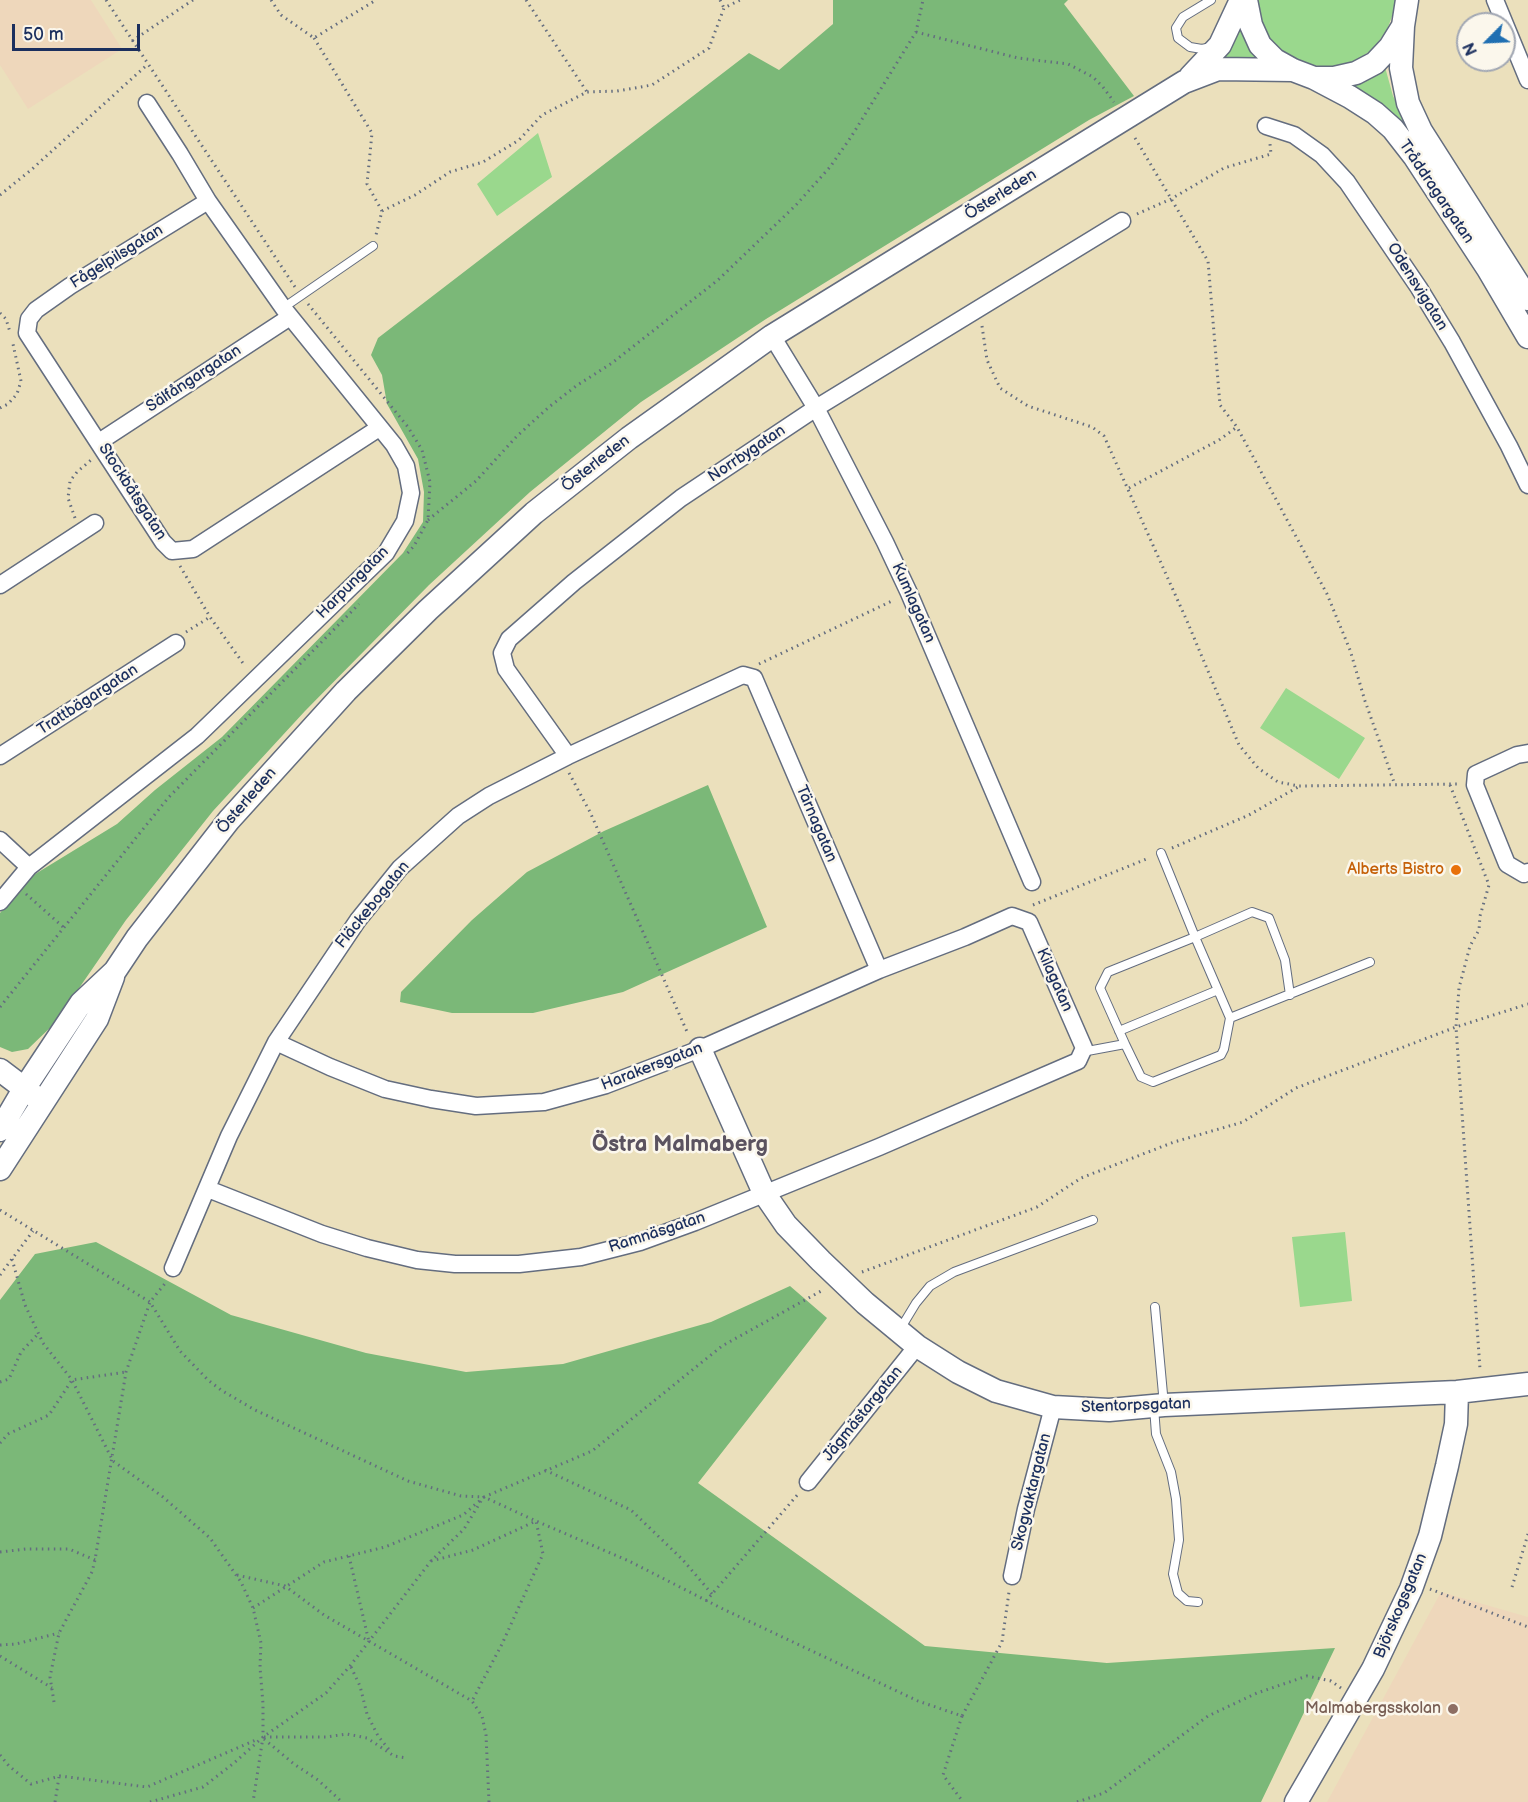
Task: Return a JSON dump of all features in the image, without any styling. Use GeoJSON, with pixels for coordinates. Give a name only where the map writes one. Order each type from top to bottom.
{"type":"FeatureCollection","features":[{"type":"Feature","properties":{"kind":"main road","name":"Österleden"},"geometry":{"type":"LineString","coordinates":[[1184,82],[1220,45],[1240,0]]}},
{"type":"Feature","properties":{"kind":"main road","name":"Tråddragargatan"},"geometry":{"type":"LineString","coordinates":[[1246,0],[1251,25],[1260,45],[1275,60],[1350,97],[1375,113],[1393,129],[1414,156],[1488,269],[1528,337]]}},
{"type":"Feature","properties":{"kind":"main road"},"geometry":{"type":"LineString","coordinates":[[1403,26],[1409,1]]}},
{"type":"Feature","properties":{"kind":"main road","name":"Österleden"},"geometry":{"type":"LineString","coordinates":[[0,1130],[24,1089],[81,1003],[115,971],[137,938],[229,820],[345,691],[428,610],[534,513],[629,438],[772,336],[1184,82],[1218,69],[1334,78],[1356,73],[1375,63],[1390,47],[1403,26]]}},
{"type":"Feature","properties":{"kind":"main road","name":"Tråddragargatan"},"geometry":{"type":"LineString","coordinates":[[1403,26],[1401,68],[1408,103],[1421,131],[1528,299]]}},
{"type":"Feature","properties":{"kind":"main road","name":"Österleden"},"geometry":{"type":"LineString","coordinates":[[0,1169],[97,1019],[115,971]]}},
{"type":"Feature","properties":{"kind":"main road","name":"Stentorpsgatan"},"geometry":{"type":"LineString","coordinates":[[700,1049],[764,1193],[786,1224],[842,1281],[917,1346],[958,1372],[996,1391],[1053,1407],[1109,1410],[1457,1392],[1528,1384]]}},
{"type":"Feature","properties":{"kind":"main road"},"geometry":{"type":"LineString","coordinates":[[0,1070],[43,1103]]}},
{"type":"Feature","properties":{"kind":"main road","name":"Björskogsgatan"},"geometry":{"type":"LineString","coordinates":[[1296,1802],[1356,1698],[1400,1615],[1430,1536],[1456,1424],[1457,1392]]}},
{"type":"Feature","properties":{"kind":"street"},"geometry":{"type":"LineString","coordinates":[[1495,0],[1528,80]]}},
{"type":"Feature","properties":{"kind":"street","name":"Harpungatan"},"geometry":{"type":"LineString","coordinates":[[0,902],[29,867],[198,736],[386,553],[405,521],[411,493],[406,466],[394,445],[286,312],[208,201],[147,103]]}},
{"type":"Feature","properties":{"kind":"street","name":"Odensvigatan"},"geometry":{"type":"LineString","coordinates":[[1266,126],[1294,135],[1322,155],[1347,182],[1419,288],[1452,342],[1528,485]]}},
{"type":"Feature","properties":{"kind":"street","name":"Fågelpilsgatan"},"geometry":{"type":"LineString","coordinates":[[30,318],[36,310],[70,286],[208,201]]}},
{"type":"Feature","properties":{"kind":"street","name":"Norrbygatan"},"geometry":{"type":"LineString","coordinates":[[568,756],[506,669],[502,653],[510,639],[574,582],[681,498],[816,408],[1122,221]]}},
{"type":"Feature","properties":{"kind":"street","name":"Sälfångargatan"},"geometry":{"type":"LineString","coordinates":[[99,441],[286,312]]}},
{"type":"Feature","properties":{"kind":"street","name":"Stockbåtsgatan"},"geometry":{"type":"LineString","coordinates":[[30,318],[27,333],[163,542],[172,551],[193,549],[379,428]]}},
{"type":"Feature","properties":{"kind":"street","name":"Kumlagatan"},"geometry":{"type":"LineString","coordinates":[[772,336],[843,457],[909,593],[1032,882]]}},
{"type":"Feature","properties":{"kind":"street"},"geometry":{"type":"LineString","coordinates":[[0,585],[89,527]]}},
{"type":"Feature","properties":{"kind":"street","name":"Trattbägargatan"},"geometry":{"type":"LineString","coordinates":[[0,756],[176,643]]}},
{"type":"Feature","properties":{"kind":"street","name":"Fläckebogatan"},"geometry":{"type":"LineString","coordinates":[[173,1268],[229,1136],[276,1042],[358,920],[400,868],[458,816],[489,796],[568,756],[743,675],[754,678]]}},
{"type":"Feature","properties":{"kind":"street","name":"Tärnagatan"},"geometry":{"type":"LineString","coordinates":[[754,678],[879,970]]}},
{"type":"Feature","properties":{"kind":"street"},"geometry":{"type":"LineString","coordinates":[[1528,753],[1517,755],[1476,774],[1475,785],[1507,864],[1524,874],[1528,872]]}},
{"type":"Feature","properties":{"kind":"street"},"geometry":{"type":"LineString","coordinates":[[0,840],[29,867]]}},
{"type":"Feature","properties":{"kind":"street","name":"Harakersgatan"},"geometry":{"type":"LineString","coordinates":[[276,1042],[385,1089],[476,1106],[544,1102],[606,1085],[700,1049],[879,970],[1014,917]]}},
{"type":"Feature","properties":{"kind":"street","name":"Kilagatan"},"geometry":{"type":"LineString","coordinates":[[1014,917],[1029,922],[1084,1048],[1082,1052]]}},
{"type":"Feature","properties":{"kind":"street","name":"Ramnäsgatan"},"geometry":{"type":"LineString","coordinates":[[208,1189],[322,1234],[417,1260],[469,1264],[519,1264],[581,1257],[640,1242],[696,1222],[1078,1062],[1082,1052]]}},
{"type":"Feature","properties":{"kind":"street","name":"Jägmästargatan"},"geometry":{"type":"LineString","coordinates":[[808,1482],[917,1346]]}},
{"type":"Feature","properties":{"kind":"street","name":"Skogvaktargatan"},"geometry":{"type":"LineString","coordinates":[[1012,1576],[1026,1509],[1053,1407]]}},
{"type":"Feature","properties":{"kind":"lane"},"geometry":{"type":"LineString","coordinates":[[1211,0],[1184,17],[1176,28],[1178,38],[1190,46],[1202,49],[1220,45]]}},
{"type":"Feature","properties":{"kind":"lane"},"geometry":{"type":"LineString","coordinates":[[286,312],[373,246]]}},
{"type":"Feature","properties":{"kind":"lane"},"geometry":{"type":"LineString","coordinates":[[1161,853],[1195,937],[1230,1018],[1221,1055],[1153,1082],[1141,1077],[1100,988],[1108,972],[1195,937],[1252,912],[1269,918],[1285,960],[1290,995]]}},
{"type":"Feature","properties":{"kind":"lane"},"geometry":{"type":"LineString","coordinates":[[1230,1018],[1370,962]]}},
{"type":"Feature","properties":{"kind":"lane"},"geometry":{"type":"LineString","coordinates":[[1119,1031],[1218,990]]}},
{"type":"Feature","properties":{"kind":"lane"},"geometry":{"type":"LineString","coordinates":[[1082,1052],[1125,1044]]}},
{"type":"Feature","properties":{"kind":"lane"},"geometry":{"type":"LineString","coordinates":[[899,1331],[916,1303],[930,1286],[954,1272],[1093,1220]]}},
{"type":"Feature","properties":{"kind":"lane"},"geometry":{"type":"LineString","coordinates":[[1155,1307],[1159,1406],[1156,1434],[1171,1472],[1176,1499],[1179,1540],[1173,1574],[1178,1593],[1187,1601],[1198,1602]]}},
{"type":"Feature","properties":{"kind":"path"},"geometry":{"type":"LineString","coordinates":[[0,195],[31,170],[148,64],[106,0]]}},
{"type":"Feature","properties":{"kind":"path"},"geometry":{"type":"LineString","coordinates":[[132,41],[193,0]]}},
{"type":"Feature","properties":{"kind":"path"},"geometry":{"type":"LineString","coordinates":[[271,0],[280,15],[314,38],[372,134],[367,183],[382,211],[373,246]]}},
{"type":"Feature","properties":{"kind":"path"},"geometry":{"type":"LineString","coordinates":[[314,38],[376,0]]}},
{"type":"Feature","properties":{"kind":"path"},"geometry":{"type":"LineString","coordinates":[[526,0],[587,92]]}},
{"type":"Feature","properties":{"kind":"path"},"geometry":{"type":"LineString","coordinates":[[720,0],[724,8]]}},
{"type":"Feature","properties":{"kind":"path"},"geometry":{"type":"LineString","coordinates":[[382,211],[415,195],[450,172],[483,162],[519,140],[542,115],[587,92],[617,91],[652,85],[709,48],[724,8],[740,0]]}},
{"type":"Feature","properties":{"kind":"path"},"geometry":{"type":"LineString","coordinates":[[398,564],[414,546],[428,520],[476,481],[517,436],[576,386],[612,363],[718,280],[796,205],[830,168],[916,32],[922,0]]}},
{"type":"Feature","properties":{"kind":"path"},"geometry":{"type":"LineString","coordinates":[[916,32],[1018,58],[1068,64],[1093,77],[1114,103]]}},
{"type":"Feature","properties":{"kind":"path"},"geometry":{"type":"LineString","coordinates":[[1122,221],[1171,199],[1224,168],[1271,154],[1266,126]]}},
{"type":"Feature","properties":{"kind":"path"},"geometry":{"type":"LineString","coordinates":[[1135,138],[1208,261],[1220,405],[1237,427],[1327,594],[1350,650],[1365,701],[1395,785]]}},
{"type":"Feature","properties":{"kind":"path"},"geometry":{"type":"LineString","coordinates":[[975,312],[981,321],[987,360],[1000,388],[1028,406],[1092,428],[1104,436],[1110,454],[1129,488],[1239,745],[1258,768],[1278,782],[1299,786],[1450,785],[1489,885],[1480,916],[1479,930],[1470,946],[1459,988],[1456,1027],[1474,1315],[1483,1389]]}},
{"type":"Feature","properties":{"kind":"path"},"geometry":{"type":"LineString","coordinates":[[0,313],[6,319],[21,381],[17,394],[8,404],[0,408]]}},
{"type":"Feature","properties":{"kind":"path"},"geometry":{"type":"LineString","coordinates":[[1129,488],[1219,440],[1237,427]]}},
{"type":"Feature","properties":{"kind":"path"},"geometry":{"type":"LineString","coordinates":[[89,527],[72,512],[68,488],[70,480],[77,472],[99,454],[99,441]]}},
{"type":"Feature","properties":{"kind":"path"},"geometry":{"type":"LineString","coordinates":[[172,551],[230,648],[256,680]]}},
{"type":"Feature","properties":{"kind":"path"},"geometry":{"type":"LineString","coordinates":[[754,678],[760,663],[909,593]]}},
{"type":"Feature","properties":{"kind":"path"},"geometry":{"type":"LineString","coordinates":[[0,1007],[168,798],[366,597]]}},
{"type":"Feature","properties":{"kind":"path"},"geometry":{"type":"LineString","coordinates":[[176,643],[174,641],[210,617]]}},
{"type":"Feature","properties":{"kind":"path"},"geometry":{"type":"LineString","coordinates":[[568,756],[568,770],[590,812],[691,1041],[700,1049]]}},
{"type":"Feature","properties":{"kind":"path"},"geometry":{"type":"LineString","coordinates":[[14,884],[63,927]]}},
{"type":"Feature","properties":{"kind":"path"},"geometry":{"type":"LineString","coordinates":[[253,1608],[324,1562],[385,1547],[463,1515],[484,1497],[592,1451],[722,1346],[842,1281],[1037,1207],[1081,1178],[1173,1142],[1244,1122],[1296,1088],[1456,1027],[1528,1004]]}},
{"type":"Feature","properties":{"kind":"path"},"geometry":{"type":"LineString","coordinates":[[0,1210],[150,1302],[192,1366],[236,1399],[408,1481],[461,1496],[484,1497],[629,1561],[918,1701],[962,1716]]}},
{"type":"Feature","properties":{"kind":"path"},"geometry":{"type":"LineString","coordinates":[[0,1275],[33,1231]]}},
{"type":"Feature","properties":{"kind":"path"},"geometry":{"type":"LineString","coordinates":[[12,1259],[25,1305],[38,1333],[43,1343],[72,1380],[113,1461],[163,1497],[210,1538],[236,1575],[253,1608],[261,1643],[263,1704],[263,1737],[253,1802]]}},
{"type":"Feature","properties":{"kind":"path"},"geometry":{"type":"LineString","coordinates":[[54,1702],[50,1677],[59,1633],[92,1572],[113,1461],[126,1372],[150,1302],[162,1288],[173,1268]]}},
{"type":"Feature","properties":{"kind":"path"},"geometry":{"type":"LineString","coordinates":[[0,1382],[9,1379],[21,1352],[38,1333]]}},
{"type":"Feature","properties":{"kind":"path"},"geometry":{"type":"LineString","coordinates":[[0,1443],[8,1434],[49,1415],[72,1380],[126,1372]]}},
{"type":"Feature","properties":{"kind":"path"},"geometry":{"type":"LineString","coordinates":[[545,1470],[631,1510],[683,1560],[712,1594]]}},
{"type":"Feature","properties":{"kind":"path"},"geometry":{"type":"LineString","coordinates":[[706,1600],[808,1482]]}},
{"type":"Feature","properties":{"kind":"path"},"geometry":{"type":"LineString","coordinates":[[150,1802],[204,1787],[263,1737],[326,1693],[351,1666],[431,1561],[464,1529],[484,1497]]}},
{"type":"Feature","properties":{"kind":"path"},"geometry":{"type":"LineString","coordinates":[[431,1561],[473,1550],[536,1521]]}},
{"type":"Feature","properties":{"kind":"path"},"geometry":{"type":"LineString","coordinates":[[472,1701],[543,1554],[536,1521]]}},
{"type":"Feature","properties":{"kind":"path"},"geometry":{"type":"LineString","coordinates":[[1512,1587],[1528,1534]]}},
{"type":"Feature","properties":{"kind":"path"},"geometry":{"type":"LineString","coordinates":[[0,1552],[26,1549],[69,1549],[95,1560]]}},
{"type":"Feature","properties":{"kind":"path"},"geometry":{"type":"LineString","coordinates":[[349,1556],[369,1642]]}},
{"type":"Feature","properties":{"kind":"path"},"geometry":{"type":"LineString","coordinates":[[236,1575],[285,1586],[324,1615],[472,1701],[482,1716],[486,1735],[489,1802]]}},
{"type":"Feature","properties":{"kind":"path"},"geometry":{"type":"LineString","coordinates":[[963,1802],[943,1775],[962,1716],[1002,1642],[1012,1576]]}},
{"type":"Feature","properties":{"kind":"path"},"geometry":{"type":"LineString","coordinates":[[1428,1589],[1528,1627]]}},
{"type":"Feature","properties":{"kind":"path"},"geometry":{"type":"LineString","coordinates":[[0,1645],[16,1644],[59,1633]]}},
{"type":"Feature","properties":{"kind":"path"},"geometry":{"type":"LineString","coordinates":[[0,1656],[51,1688]]}},
{"type":"Feature","properties":{"kind":"path"},"geometry":{"type":"LineString","coordinates":[[351,1666],[360,1686],[367,1714],[378,1736],[394,1756]]}},
{"type":"Feature","properties":{"kind":"path"},"geometry":{"type":"LineString","coordinates":[[1077,1802],[1104,1793],[1208,1716],[1257,1693],[1307,1676],[1331,1681],[1356,1698]]}},
{"type":"Feature","properties":{"kind":"path"},"geometry":{"type":"LineString","coordinates":[[0,1755],[30,1784],[60,1776],[147,1787],[263,1737],[326,1737],[347,1734],[367,1738],[394,1756],[407,1758]]}},
{"type":"Feature","properties":{"kind":"path"},"geometry":{"type":"LineString","coordinates":[[263,1737],[342,1802]]}},
{"type":"Feature","properties":{"kind":"path"},"geometry":{"type":"LineString","coordinates":[[55,1802],[60,1776]]}},
{"type":"Feature","properties":{"kind":"shaded area"},"geometry":{"type":"Polygon","coordinates":[[[0,0],[91,0],[122,49],[28,109],[0,65],[0,0]]]}},
{"type":"Feature","properties":{"kind":"shaded area","name":"Malmabergsskolan"},"geometry":{"type":"Polygon","coordinates":[[[1441,1592],[1528,1617],[1528,1802],[1327,1802],[1441,1592]]]}},
{"type":"Feature","properties":{"kind":"green space"},"geometry":{"type":"Polygon","coordinates":[[[833,0],[1068,0],[1064,4],[1134,96],[1089,120],[766,319],[641,402],[530,492],[429,585],[305,711],[213,811],[126,920],[55,1023],[28,1049],[12,1052],[0,1047],[0,913],[32,876],[117,824],[155,790],[222,737],[403,553],[423,522],[424,492],[418,459],[387,404],[382,375],[371,355],[378,338],[749,53],[779,70],[833,24],[833,0]]]}},
{"type":"Feature","properties":{"kind":"green space"},"geometry":{"type":"Polygon","coordinates":[[[1256,0],[1395,0],[1395,8],[1387,30],[1373,49],[1354,62],[1331,67],[1308,65],[1287,56],[1270,40],[1259,20],[1256,0]]]}},
{"type":"Feature","properties":{"kind":"green space"},"geometry":{"type":"Polygon","coordinates":[[[1240,25],[1260,60],[1221,57],[1240,25]]]}},
{"type":"Feature","properties":{"kind":"green space"},"geometry":{"type":"Polygon","coordinates":[[[1385,67],[1393,96],[1414,137],[1382,105],[1354,86],[1385,67]]]}},
{"type":"Feature","properties":{"kind":"green space"},"geometry":{"type":"Polygon","coordinates":[[[538,133],[552,177],[497,216],[477,184],[538,133]]]}},
{"type":"Feature","properties":{"kind":"green space"},"geometry":{"type":"Polygon","coordinates":[[[1286,688],[1365,738],[1339,779],[1260,728],[1286,688]]]}},
{"type":"Feature","properties":{"kind":"green space"},"geometry":{"type":"Polygon","coordinates":[[[708,785],[767,927],[623,992],[533,1013],[452,1013],[400,1002],[401,992],[472,920],[527,872],[604,831],[708,785]]]}},
{"type":"Feature","properties":{"kind":"green space"},"geometry":{"type":"Polygon","coordinates":[[[1345,1232],[1352,1301],[1300,1307],[1292,1237],[1345,1232]]]}},
{"type":"Feature","properties":{"kind":"green space"},"geometry":{"type":"Polygon","coordinates":[[[96,1242],[231,1315],[366,1353],[466,1372],[563,1364],[711,1322],[790,1286],[827,1318],[698,1483],[925,1646],[1107,1663],[1335,1648],[1261,1802],[0,1802],[0,1300],[35,1254],[96,1242]]]}},
{"type":"Feature","properties":{"kind":"place","name":"Alberts Bistro"},"geometry":{"type":"Point","coordinates":[1456,870]}},
{"type":"Feature","properties":{"kind":"place","name":"Malmabergsskolan"},"geometry":{"type":"Point","coordinates":[1453,1709]}},
{"type":"Feature","properties":{"kind":"district","name":"Östra Malmaberg"},"geometry":{"type":"Point","coordinates":[680,1145]}}]}
